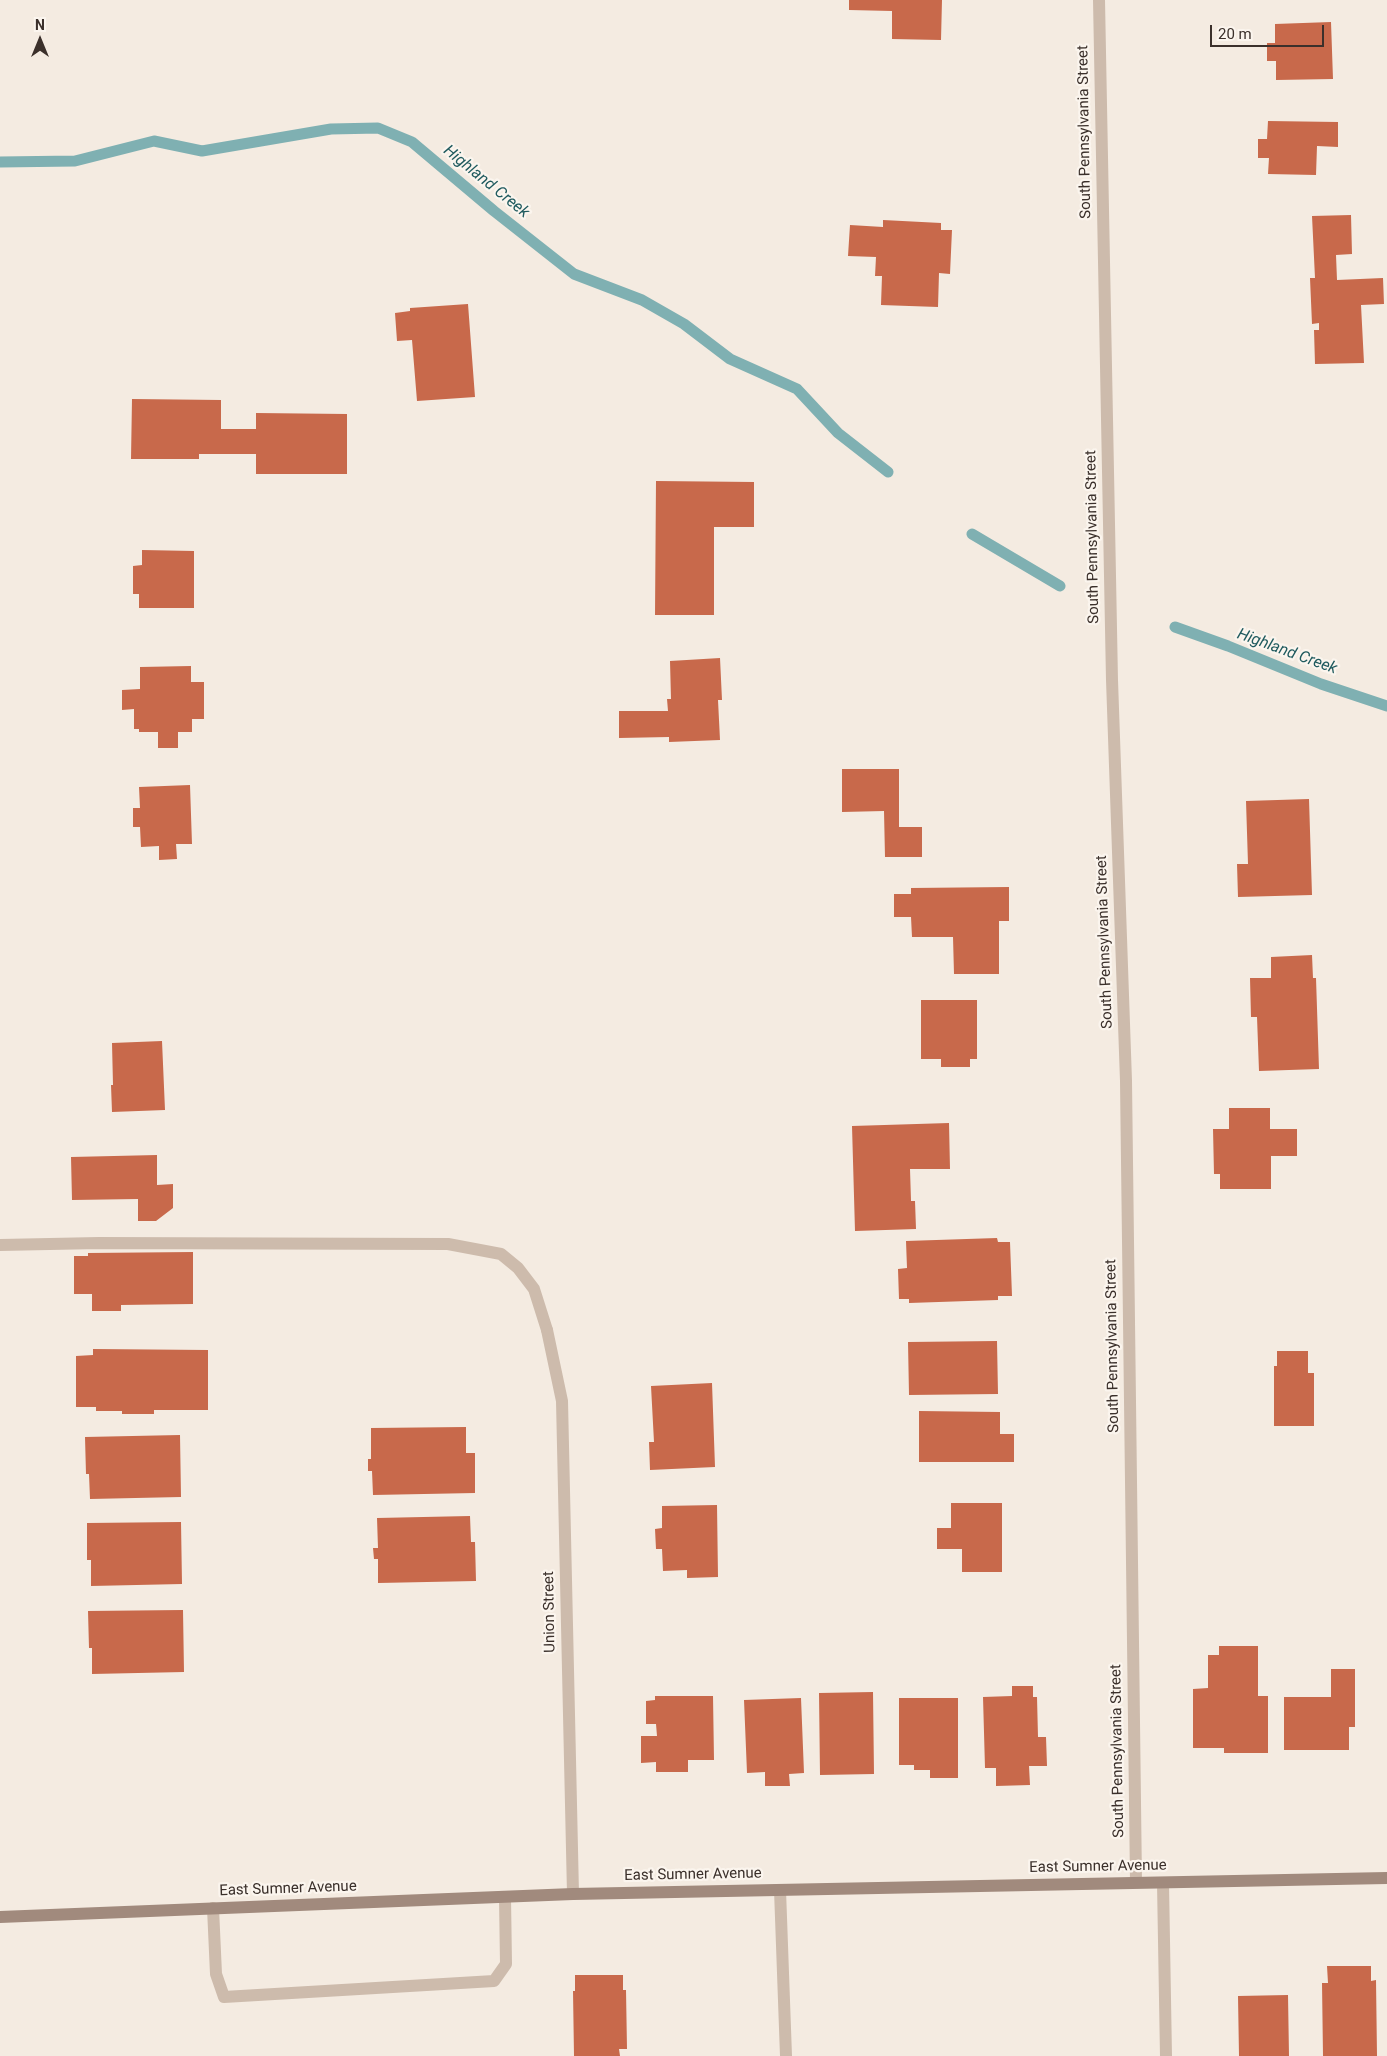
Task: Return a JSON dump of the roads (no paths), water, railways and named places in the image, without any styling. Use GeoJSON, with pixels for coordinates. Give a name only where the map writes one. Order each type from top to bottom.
{"type":"FeatureCollection","features":[{"type":"Feature","properties":{"kind":"street","name":"South Pennsylvania Street"},"geometry":{"type":"LineString","coordinates":[[1099,0],[1112,670],[1126,1081],[1136,1882]]}},
{"type":"Feature","properties":{"kind":"street","name":"Union Street"},"geometry":{"type":"LineString","coordinates":[[0,1245],[99,1243],[448,1244],[501,1254],[518,1268],[534,1289],[547,1330],[562,1401],[573,1894]]}},
{"type":"Feature","properties":{"kind":"street","name":"East Sumner Avenue"},"geometry":{"type":"LineString","coordinates":[[0,1917],[573,1894],[1387,1878]]}},
{"type":"Feature","properties":{"kind":"street"},"geometry":{"type":"LineString","coordinates":[[1163,1883],[1166,2056]]}},
{"type":"Feature","properties":{"kind":"street"},"geometry":{"type":"LineString","coordinates":[[780,1890],[786,2056]]}},
{"type":"Feature","properties":{"kind":"street"},"geometry":{"type":"LineString","coordinates":[[213,1908],[216,1974],[224,1997],[494,1981],[506,1964],[505,1897]]}},
{"type":"Feature","properties":{"kind":"waterway","name":"Highland Creek"},"geometry":{"type":"LineString","coordinates":[[0,162],[75,161],[154,141],[202,151],[331,129],[378,128],[412,142],[494,211],[574,274],[642,300],[684,324],[730,359],[797,389],[838,433],[888,472]]}},
{"type":"Feature","properties":{"kind":"waterway","name":"Highland Creek"},"geometry":{"type":"LineString","coordinates":[[972,534],[1060,586]]}},
{"type":"Feature","properties":{"kind":"waterway","name":"Highland Creek"},"geometry":{"type":"LineString","coordinates":[[1175,627],[1228,646],[1321,684],[1387,706]]}}]}
